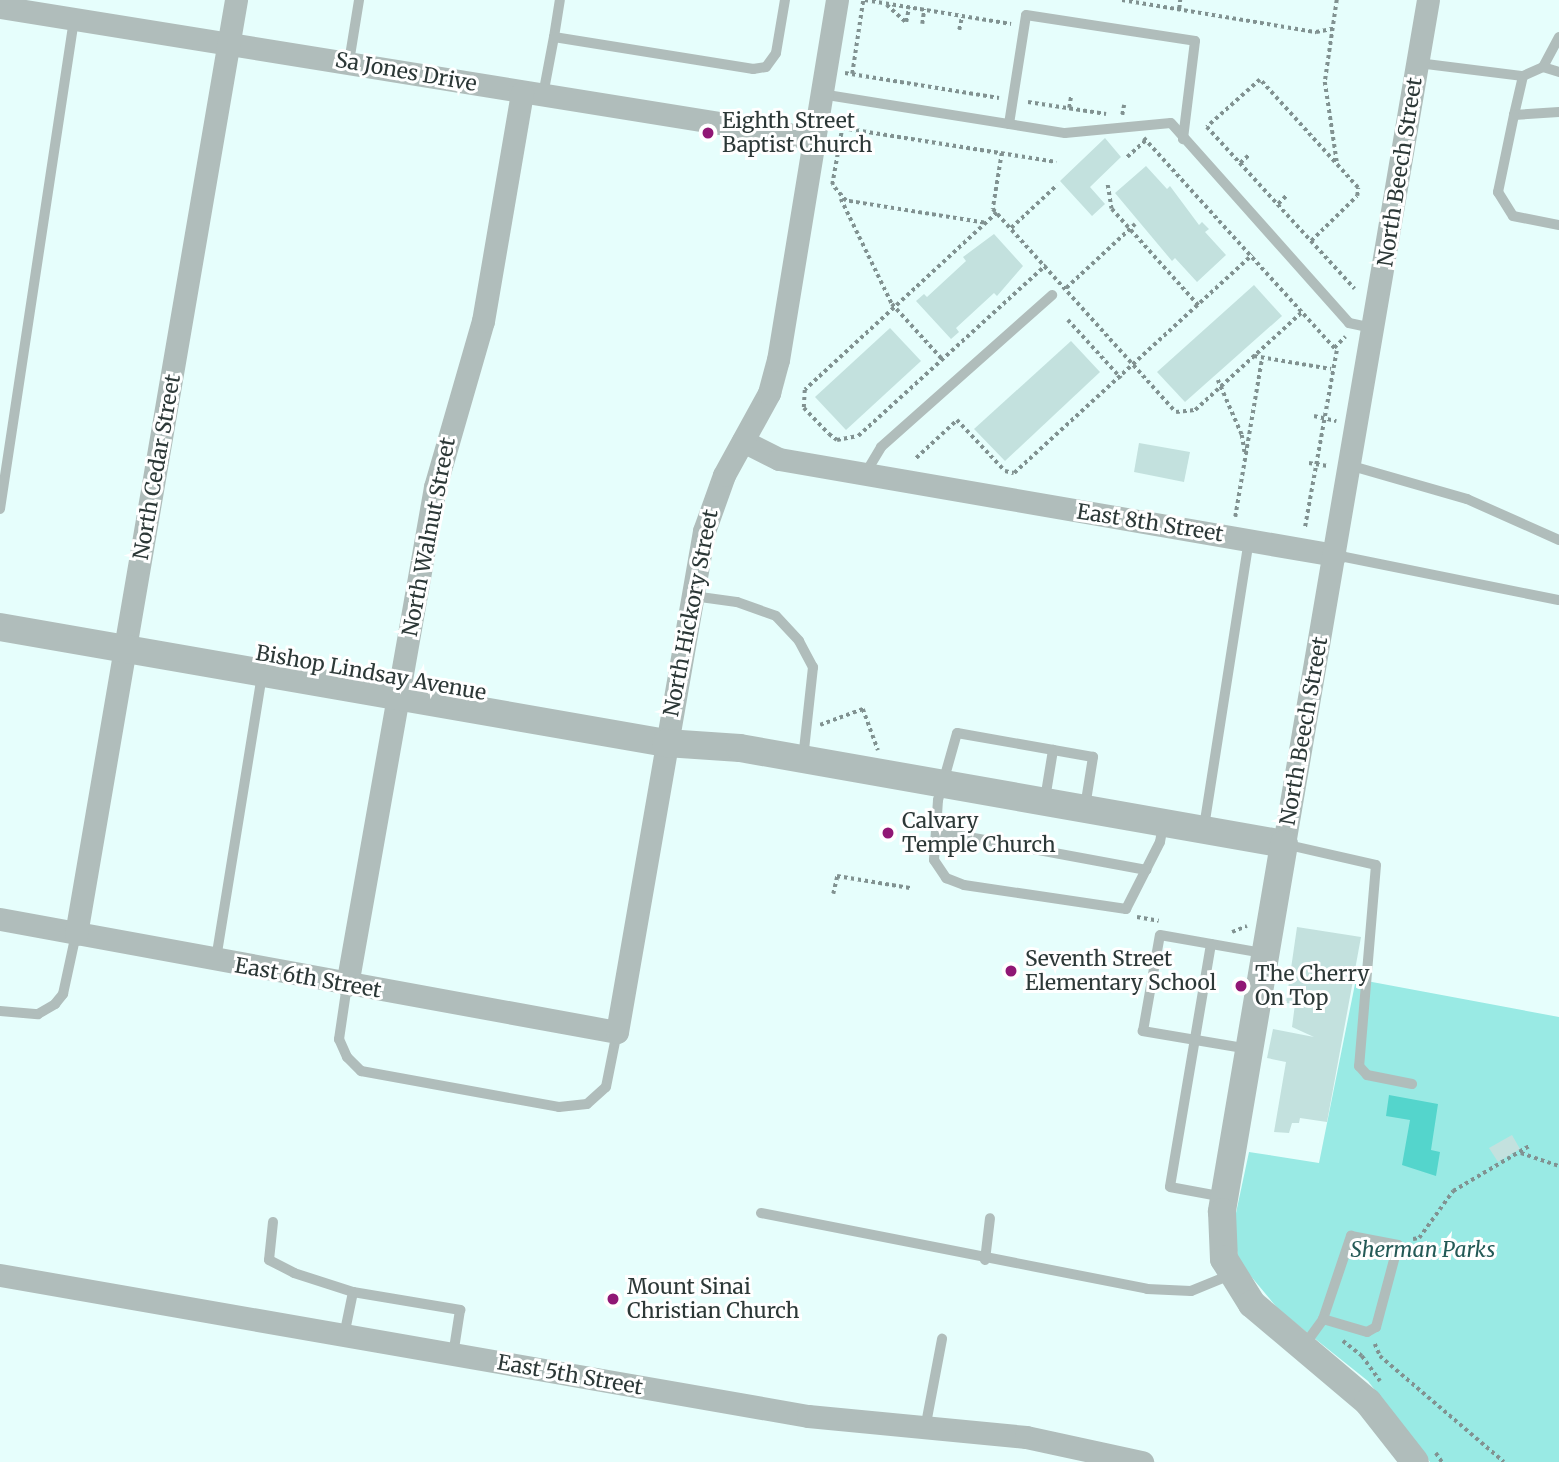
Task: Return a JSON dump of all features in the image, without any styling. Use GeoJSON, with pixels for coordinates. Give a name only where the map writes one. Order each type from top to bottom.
{"type":"FeatureCollection","features":[{"type":"Feature","properties":{"kind":"street","name":"North Cedar Street"},"geometry":{"type":"LineString","coordinates":[[76,934],[236,0]]}},
{"type":"Feature","properties":{"kind":"street","name":"North Hickory Street"},"geometry":{"type":"LineString","coordinates":[[617,1032],[692,596],[714,496],[769,393],[778,359],[812,138],[837,0]]}},
{"type":"Feature","properties":{"kind":"street","name":"North Beech Street"},"geometry":{"type":"LineString","coordinates":[[1415,1462],[1368,1402],[1252,1304],[1230,1275],[1221,1243],[1224,1197],[1335,555],[1343,467],[1374,328],[1428,0]]}},
{"type":"Feature","properties":{"kind":"street","name":"Sa Jones Drive"},"geometry":{"type":"LineString","coordinates":[[0,7],[812,138]]}},
{"type":"Feature","properties":{"kind":"street","name":"North Walnut Street"},"geometry":{"type":"LineString","coordinates":[[347,985],[444,449],[483,321],[533,93]]}},
{"type":"Feature","properties":{"kind":"street","name":"East 8th Street"},"geometry":{"type":"LineString","coordinates":[[743,441],[779,459],[1335,555]]}},
{"type":"Feature","properties":{"kind":"street","name":"Bishop Lindsay Avenue"},"geometry":{"type":"LineString","coordinates":[[0,608],[262,671],[400,688]]}},
{"type":"Feature","properties":{"kind":"street","name":"Bishop Lindsay Avenue"},"geometry":{"type":"LineString","coordinates":[[0,627],[128,640],[1284,844]]}},
{"type":"Feature","properties":{"kind":"street","name":"East 6th Street"},"geometry":{"type":"LineString","coordinates":[[0,919],[215,962],[617,1032]]}},
{"type":"Feature","properties":{"kind":"street","name":"East 5th Street"},"geometry":{"type":"LineString","coordinates":[[0,1275],[808,1416],[1026,1437],[1142,1462]]}},
{"type":"Feature","properties":{"kind":"lane"},"geometry":{"type":"LineString","coordinates":[[349,62],[359,0]]}},
{"type":"Feature","properties":{"kind":"lane"},"geometry":{"type":"LineString","coordinates":[[533,93],[554,37],[560,0]]}},
{"type":"Feature","properties":{"kind":"lane"},"geometry":{"type":"LineString","coordinates":[[554,37],[753,69],[765,67],[776,53],[785,0]]}},
{"type":"Feature","properties":{"kind":"lane"},"geometry":{"type":"LineString","coordinates":[[1009,124],[1026,15],[1195,41],[1183,139]]}},
{"type":"Feature","properties":{"kind":"lane"},"geometry":{"type":"LineString","coordinates":[[0,509],[74,19]]}},
{"type":"Feature","properties":{"kind":"lane"},"geometry":{"type":"LineString","coordinates":[[1418,62],[1523,76],[1544,67],[1556,53],[1559,37]]}},
{"type":"Feature","properties":{"kind":"lane"},"geometry":{"type":"LineString","coordinates":[[1544,67],[1559,72]]}},
{"type":"Feature","properties":{"kind":"lane"},"geometry":{"type":"LineString","coordinates":[[1523,76],[1498,192],[1513,216],[1559,225]]}},
{"type":"Feature","properties":{"kind":"lane"},"geometry":{"type":"LineString","coordinates":[[821,94],[1065,133],[1171,123],[1349,323],[1374,328]]}},
{"type":"Feature","properties":{"kind":"lane"},"geometry":{"type":"LineString","coordinates":[[1514,115],[1559,112]]}},
{"type":"Feature","properties":{"kind":"lane"},"geometry":{"type":"LineString","coordinates":[[865,474],[881,447],[1052,295]]}},
{"type":"Feature","properties":{"kind":"lane"},"geometry":{"type":"LineString","coordinates":[[1343,467],[1467,499],[1559,540]]}},
{"type":"Feature","properties":{"kind":"lane"},"geometry":{"type":"LineString","coordinates":[[1204,829],[1238,538]]}},
{"type":"Feature","properties":{"kind":"lane","name":"East 8th Street"},"geometry":{"type":"LineString","coordinates":[[1335,555],[1559,600]]}},
{"type":"Feature","properties":{"kind":"lane"},"geometry":{"type":"LineString","coordinates":[[692,596],[737,602],[776,616],[799,641],[813,667],[803,759]]}},
{"type":"Feature","properties":{"kind":"lane"},"geometry":{"type":"LineString","coordinates":[[215,962],[262,671]]}},
{"type":"Feature","properties":{"kind":"lane"},"geometry":{"type":"LineString","coordinates":[[1085,808],[1093,757],[957,733],[943,783],[934,860],[938,869],[964,885],[1126,909],[1146,870],[1164,822]]}},
{"type":"Feature","properties":{"kind":"lane"},"geometry":{"type":"LineString","coordinates":[[1044,801],[1054,750]]}},
{"type":"Feature","properties":{"kind":"lane"},"geometry":{"type":"LineString","coordinates":[[936,831],[1146,870]]}},
{"type":"Feature","properties":{"kind":"lane"},"geometry":{"type":"LineString","coordinates":[[1284,844],[1376,865],[1359,1066],[1367,1075],[1412,1084]]}},
{"type":"Feature","properties":{"kind":"lane"},"geometry":{"type":"LineString","coordinates":[[0,1011],[38,1014],[55,1004],[64,994],[76,934]]}},
{"type":"Feature","properties":{"kind":"lane"},"geometry":{"type":"LineString","coordinates":[[1249,1049],[1143,1031],[1160,935],[1266,953]]}},
{"type":"Feature","properties":{"kind":"lane"},"geometry":{"type":"LineString","coordinates":[[1211,944],[1170,1187],[1224,1197]]}},
{"type":"Feature","properties":{"kind":"lane"},"geometry":{"type":"LineString","coordinates":[[347,985],[340,1039],[346,1057],[361,1071],[559,1107],[587,1104],[606,1087],[617,1032]]}},
{"type":"Feature","properties":{"kind":"lane"},"geometry":{"type":"LineString","coordinates":[[761,1213],[985,1260],[1171,1291],[1191,1291],[1230,1275]]}},
{"type":"Feature","properties":{"kind":"lane"},"geometry":{"type":"LineString","coordinates":[[985,1260],[990,1218]]}},
{"type":"Feature","properties":{"kind":"lane"},"geometry":{"type":"LineString","coordinates":[[274,1222],[269,1260],[294,1273],[353,1292],[460,1310],[453,1355]]}},
{"type":"Feature","properties":{"kind":"lane"},"geometry":{"type":"LineString","coordinates":[[1303,1347],[1323,1319],[1351,1236],[1398,1245],[1376,1327],[1367,1332],[1323,1319]]}},
{"type":"Feature","properties":{"kind":"lane"},"geometry":{"type":"LineString","coordinates":[[344,1336],[353,1292]]}},
{"type":"Feature","properties":{"kind":"lane"},"geometry":{"type":"LineString","coordinates":[[925,1429],[942,1339]]}},
{"type":"Feature","properties":{"kind":"path"},"geometry":{"type":"LineString","coordinates":[[852,74],[864,0],[1011,24]]}},
{"type":"Feature","properties":{"kind":"path"},"geometry":{"type":"LineString","coordinates":[[1122,0],[1316,32],[1332,29]]}},
{"type":"Feature","properties":{"kind":"path"},"geometry":{"type":"LineString","coordinates":[[1179,9],[1180,0]]}},
{"type":"Feature","properties":{"kind":"path"},"geometry":{"type":"LineString","coordinates":[[1336,0],[1325,82],[1338,164]]}},
{"type":"Feature","properties":{"kind":"path"},"geometry":{"type":"LineString","coordinates":[[885,3],[906,22],[909,7]]}},
{"type":"Feature","properties":{"kind":"path"},"geometry":{"type":"LineString","coordinates":[[922,24],[923,9]]}},
{"type":"Feature","properties":{"kind":"path"},"geometry":{"type":"LineString","coordinates":[[959,30],[962,16]]}},
{"type":"Feature","properties":{"kind":"path"},"geometry":{"type":"LineString","coordinates":[[836,71],[999,98]]}},
{"type":"Feature","properties":{"kind":"path"},"geometry":{"type":"LineString","coordinates":[[1311,241],[1357,197],[1356,183],[1260,80],[1207,127],[1278,204],[1311,241],[1355,289]]}},
{"type":"Feature","properties":{"kind":"path"},"geometry":{"type":"LineString","coordinates":[[1069,108],[1071,95]]}},
{"type":"Feature","properties":{"kind":"path"},"geometry":{"type":"LineString","coordinates":[[1028,102],[1122,117],[1124,105]]}},
{"type":"Feature","properties":{"kind":"path"},"geometry":{"type":"LineString","coordinates":[[942,359],[895,306],[832,185],[842,128],[1055,162]]}},
{"type":"Feature","properties":{"kind":"path"},"geometry":{"type":"LineString","coordinates":[[1138,132],[1334,348]]}},
{"type":"Feature","properties":{"kind":"path"},"geometry":{"type":"LineString","coordinates":[[1127,157],[1152,135]]}},
{"type":"Feature","properties":{"kind":"path"},"geometry":{"type":"LineString","coordinates":[[1002,153],[995,211],[986,223],[805,390],[804,408],[829,434],[849,440],[1046,265]]}},
{"type":"Feature","properties":{"kind":"path"},"geometry":{"type":"LineString","coordinates":[[1240,163],[1250,154]]}},
{"type":"Feature","properties":{"kind":"path"},"geometry":{"type":"LineString","coordinates":[[1011,228],[1057,185]]}},
{"type":"Feature","properties":{"kind":"path"},"geometry":{"type":"LineString","coordinates":[[1108,186],[1112,209],[1199,306]]}},
{"type":"Feature","properties":{"kind":"path"},"geometry":{"type":"LineString","coordinates":[[1278,204],[1287,195]]}},
{"type":"Feature","properties":{"kind":"path"},"geometry":{"type":"LineString","coordinates":[[841,198],[986,223]]}},
{"type":"Feature","properties":{"kind":"path"},"geometry":{"type":"LineString","coordinates":[[1066,288],[1135,224]]}},
{"type":"Feature","properties":{"kind":"path"},"geometry":{"type":"LineString","coordinates":[[916,458],[957,420],[1005,471],[1014,472],[1134,367],[1252,255]]}},
{"type":"Feature","properties":{"kind":"path"},"geometry":{"type":"LineString","coordinates":[[1134,367],[1176,412],[1186,414],[1222,386],[1303,312]]}},
{"type":"Feature","properties":{"kind":"path"},"geometry":{"type":"LineString","coordinates":[[1068,320],[1121,378]]}},
{"type":"Feature","properties":{"kind":"path"},"geometry":{"type":"LineString","coordinates":[[1302,548],[1334,348],[1346,336]]}},
{"type":"Feature","properties":{"kind":"path"},"geometry":{"type":"LineString","coordinates":[[1254,356],[1332,369]]}},
{"type":"Feature","properties":{"kind":"path"},"geometry":{"type":"LineString","coordinates":[[1238,538],[1245,456],[1262,358]]}},
{"type":"Feature","properties":{"kind":"path"},"geometry":{"type":"LineString","coordinates":[[1218,380],[1242,435],[1245,456]]}},
{"type":"Feature","properties":{"kind":"path"},"geometry":{"type":"LineString","coordinates":[[1314,416],[1338,422]]}},
{"type":"Feature","properties":{"kind":"path"},"geometry":{"type":"LineString","coordinates":[[1309,463],[1343,467]]}},
{"type":"Feature","properties":{"kind":"path"},"geometry":{"type":"LineString","coordinates":[[818,726],[863,709],[880,755]]}},
{"type":"Feature","properties":{"kind":"path"},"geometry":{"type":"LineString","coordinates":[[833,894],[836,876],[910,888]]}},
{"type":"Feature","properties":{"kind":"path"},"geometry":{"type":"LineString","coordinates":[[1412,1239],[1419,1238],[1452,1191],[1529,1146]]}},
{"type":"Feature","properties":{"kind":"path"},"geometry":{"type":"LineString","coordinates":[[1521,1153],[1559,1166]]}},
{"type":"Feature","properties":{"kind":"path"},"geometry":{"type":"LineString","coordinates":[[1373,1341],[1380,1356],[1504,1462]]}},
{"type":"Feature","properties":{"kind":"green space","name":"Sherman Parks"},"geometry":{"type":"Polygon","coordinates":[[[1356,979],[1559,1017],[1559,1462],[1430,1462],[1368,1381],[1279,1310],[1239,1262],[1233,1227],[1249,1152],[1319,1163],[1356,979]]]}},
{"type":"Feature","properties":{"kind":"shaded area"},"geometry":{"type":"Polygon","coordinates":[[[1389,1095],[1438,1104],[1431,1150],[1440,1152],[1436,1176],[1402,1165],[1410,1120],[1386,1116],[1389,1095]]]}},
{"type":"Feature","properties":{"kind":"building"},"geometry":{"type":"Polygon","coordinates":[[[1105,138],[1121,157],[1090,187],[1105,204],[1092,216],[1060,181],[1105,138]]]}},
{"type":"Feature","properties":{"kind":"building"},"geometry":{"type":"Polygon","coordinates":[[[1146,166],[1167,189],[1170,186],[1199,225],[1202,222],[1209,229],[1205,232],[1226,255],[1197,282],[1175,258],[1172,261],[1115,193],[1146,166]]]}},
{"type":"Feature","properties":{"kind":"building"},"geometry":{"type":"Polygon","coordinates":[[[994,234],[1023,266],[997,296],[994,293],[956,328],[959,332],[951,339],[916,301],[924,294],[927,297],[966,261],[963,257],[994,234]]]}},
{"type":"Feature","properties":{"kind":"building"},"geometry":{"type":"Polygon","coordinates":[[[1254,285],[1282,316],[1185,402],[1157,372],[1254,285]]]}},
{"type":"Feature","properties":{"kind":"building"},"geometry":{"type":"Polygon","coordinates":[[[890,328],[921,361],[846,430],[815,397],[890,328]]]}},
{"type":"Feature","properties":{"kind":"building"},"geometry":{"type":"Polygon","coordinates":[[[1071,341],[1100,372],[1005,461],[974,429],[1071,341]]]}},
{"type":"Feature","properties":{"kind":"building"},"geometry":{"type":"Polygon","coordinates":[[[1139,443],[1190,452],[1184,482],[1134,472],[1139,443]]]}},
{"type":"Feature","properties":{"kind":"building"},"geometry":{"type":"Polygon","coordinates":[[[1297,927],[1361,937],[1327,1122],[1300,1118],[1299,1123],[1292,1123],[1289,1133],[1274,1132],[1286,1062],[1267,1058],[1273,1029],[1314,1037],[1292,1027],[1295,1004],[1286,1003],[1297,927]]]}},
{"type":"Feature","properties":{"kind":"building"},"geometry":{"type":"Polygon","coordinates":[[[1512,1135],[1520,1149],[1498,1162],[1489,1148],[1512,1135]]]}},
{"type":"Feature","properties":{"kind":"place","name":"Eighth Street Baptist Church"},"geometry":{"type":"Point","coordinates":[708,133]}},
{"type":"Feature","properties":{"kind":"place","name":"Calvary Temple Church"},"geometry":{"type":"Point","coordinates":[888,833]}},
{"type":"Feature","properties":{"kind":"place","name":"Seventh Street Elementary School"},"geometry":{"type":"Point","coordinates":[1011,971]}},
{"type":"Feature","properties":{"kind":"place","name":"The Cherry On Top"},"geometry":{"type":"Point","coordinates":[1241,986]}},
{"type":"Feature","properties":{"kind":"place","name":"Mount Sinai Christian Church"},"geometry":{"type":"Point","coordinates":[613,1299]}}]}
